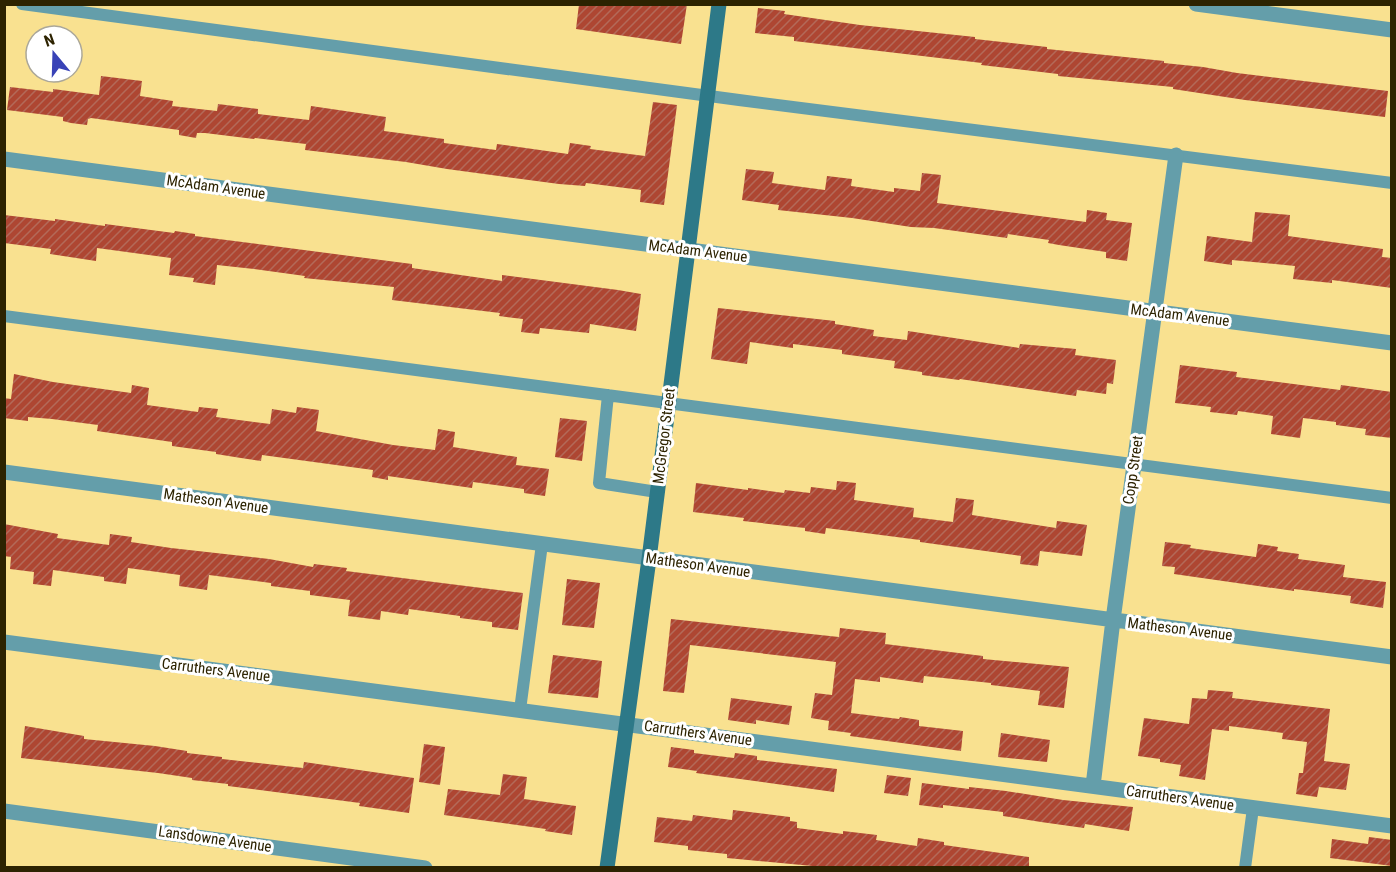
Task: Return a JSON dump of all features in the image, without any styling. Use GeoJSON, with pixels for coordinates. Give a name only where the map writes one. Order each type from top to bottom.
{"type":"FeatureCollection","features":[{"type":"Feature","properties":{"kind":"main road","name":"McGregor Street"},"geometry":{"type":"LineString","coordinates":[[607,867],[720,4]]}},
{"type":"Feature","properties":{"kind":"street"},"geometry":{"type":"LineString","coordinates":[[1196,4],[1392,30]]}},
{"type":"Feature","properties":{"kind":"street","name":"Copp Street"},"geometry":{"type":"LineString","coordinates":[[1093,786],[1113,620],[1176,155]]}},
{"type":"Feature","properties":{"kind":"street","name":"McAdam Avenue"},"geometry":{"type":"LineString","coordinates":[[4,159],[1392,343]]}},
{"type":"Feature","properties":{"kind":"street","name":"Matheson Avenue"},"geometry":{"type":"LineString","coordinates":[[4,472],[1392,657]]}},
{"type":"Feature","properties":{"kind":"street","name":"Carruthers Avenue"},"geometry":{"type":"LineString","coordinates":[[4,642],[1392,826]]}},
{"type":"Feature","properties":{"kind":"street","name":"Lansdowne Avenue"},"geometry":{"type":"LineString","coordinates":[[4,812],[425,867]]}},
{"type":"Feature","properties":{"kind":"lane"},"geometry":{"type":"LineString","coordinates":[[22,4],[708,96],[1392,183]]}},
{"type":"Feature","properties":{"kind":"lane"},"geometry":{"type":"LineString","coordinates":[[4,315],[1392,498]]}},
{"type":"Feature","properties":{"kind":"lane"},"geometry":{"type":"LineString","coordinates":[[608,395],[599,483],[657,492]]}},
{"type":"Feature","properties":{"kind":"lane"},"geometry":{"type":"LineString","coordinates":[[520,710],[542,544]]}},
{"type":"Feature","properties":{"kind":"lane"},"geometry":{"type":"LineString","coordinates":[[1245,867],[1253,808]]}},
{"type":"Feature","properties":{"kind":"building"},"geometry":{"type":"Polygon","coordinates":[[[579,4],[687,4],[681,44],[576,29],[579,4]]]}},
{"type":"Feature","properties":{"kind":"building"},"geometry":{"type":"Polygon","coordinates":[[[758,8],[860,25],[975,37],[975,39],[1047,47],[1047,49],[1164,61],[1164,63],[1237,73],[1388,91],[1385,117],[1245,100],[1173,89],[1173,87],[1058,76],[1058,74],[981,65],[982,63],[794,41],[794,37],[755,33],[758,8]]]}},
{"type":"Feature","properties":{"kind":"building"},"geometry":{"type":"Polygon","coordinates":[[[101,76],[142,81],[140,96],[173,101],[172,106],[217,111],[218,104],[258,109],[258,114],[309,120],[311,106],[386,117],[384,131],[444,139],[444,143],[496,150],[497,144],[568,154],[570,143],[591,146],[590,149],[645,156],[653,102],[677,105],[664,205],[640,202],[641,190],[586,183],[585,186],[559,184],[305,150],[306,144],[255,138],[197,133],[196,138],[179,135],[179,130],[91,118],[88,119],[87,125],[71,123],[63,121],[63,117],[7,110],[10,87],[53,92],[53,89],[99,95],[101,76]]]}},
{"type":"Feature","properties":{"kind":"building"},"geometry":{"type":"Polygon","coordinates":[[[746,169],[774,172],[772,183],[825,190],[827,176],[852,179],[851,186],[894,192],[894,188],[920,191],[922,173],[941,175],[937,203],[1086,222],[1087,210],[1107,213],[1106,220],[1132,223],[1127,261],[1106,258],[1106,252],[1008,234],[1007,238],[778,210],[779,205],[742,200],[746,169]]]}},
{"type":"Feature","properties":{"kind":"building"},"geometry":{"type":"Polygon","coordinates":[[[1255,212],[1290,215],[1288,236],[1383,249],[1382,257],[1392,258],[1392,288],[1332,280],[1332,283],[1293,279],[1295,266],[1232,260],[1232,265],[1204,261],[1207,236],[1252,242],[1255,212]]]}},
{"type":"Feature","properties":{"kind":"building"},"geometry":{"type":"Polygon","coordinates":[[[4,215],[174,233],[175,231],[195,234],[195,236],[412,264],[412,268],[502,281],[502,275],[641,294],[636,331],[590,324],[589,333],[540,328],[539,334],[521,332],[523,319],[499,316],[500,313],[392,300],[394,287],[304,278],[305,276],[254,269],[217,265],[215,285],[193,282],[194,278],[169,275],[171,258],[97,248],[96,261],[50,254],[51,249],[4,243],[4,215]]]}},
{"type":"Feature","properties":{"kind":"building"},"geometry":{"type":"Polygon","coordinates":[[[718,308],[835,321],[835,324],[874,330],[873,336],[907,340],[908,331],[1019,348],[1020,344],[1076,349],[1075,355],[1116,360],[1113,384],[1107,383],[1106,394],[1077,390],[1076,396],[922,375],[922,372],[894,368],[895,361],[842,354],[842,350],[793,344],[793,348],[750,342],[747,364],[711,359],[718,308]]]}},
{"type":"Feature","properties":{"kind":"building"},"geometry":{"type":"Polygon","coordinates":[[[1180,365],[1237,372],[1236,377],[1340,390],[1341,385],[1392,392],[1392,438],[1365,435],[1366,429],[1336,425],[1336,422],[1303,418],[1300,438],[1271,434],[1273,416],[1238,411],[1237,415],[1210,412],[1211,407],[1175,403],[1180,365]]]}},
{"type":"Feature","properties":{"kind":"building"},"geometry":{"type":"Polygon","coordinates":[[[14,374],[131,393],[132,385],[149,388],[147,405],[198,412],[199,407],[218,409],[216,417],[270,424],[272,409],[296,413],[297,407],[319,410],[316,431],[393,445],[435,450],[438,429],[455,432],[453,447],[517,457],[516,465],[549,469],[545,496],[524,493],[524,489],[473,482],[472,488],[388,476],[388,480],[372,477],[373,470],[262,455],[261,461],[216,454],[216,452],[172,446],[172,442],[97,431],[98,425],[28,417],[28,421],[4,418],[4,398],[11,399],[14,374]]]}},
{"type":"Feature","properties":{"kind":"building"},"geometry":{"type":"Polygon","coordinates":[[[560,418],[587,421],[582,461],[555,457],[560,418]]]}},
{"type":"Feature","properties":{"kind":"building"},"geometry":{"type":"Polygon","coordinates":[[[837,481],[856,483],[854,500],[914,508],[913,517],[953,522],[956,498],[974,500],[972,515],[1056,528],[1057,521],[1087,525],[1082,556],[1040,551],[1038,566],[1020,564],[1021,556],[826,528],[825,534],[805,531],[805,528],[743,521],[744,518],[693,512],[696,483],[748,490],[748,488],[784,493],[785,490],[810,493],[811,487],[836,490],[837,481]]]}},
{"type":"Feature","properties":{"kind":"building"},"geometry":{"type":"Polygon","coordinates":[[[4,524],[58,534],[57,538],[109,545],[110,534],[132,537],[131,542],[171,548],[269,559],[313,567],[314,564],[347,568],[346,571],[523,593],[518,630],[492,627],[492,622],[409,609],[408,615],[381,611],[380,620],[348,616],[350,600],[310,595],[310,591],[271,586],[271,583],[209,575],[207,590],[179,586],[180,575],[128,568],[126,584],[104,581],[104,577],[53,570],[51,586],[33,584],[34,572],[10,569],[11,557],[4,556],[4,524]]]}},
{"type":"Feature","properties":{"kind":"building"},"geometry":{"type":"Polygon","coordinates":[[[1165,542],[1191,545],[1190,548],[1256,557],[1258,544],[1278,547],[1277,551],[1299,554],[1298,559],[1345,565],[1343,577],[1386,582],[1383,608],[1350,603],[1351,596],[1294,589],[1294,591],[1174,574],[1175,567],[1162,566],[1165,542]]]}},
{"type":"Feature","properties":{"kind":"building"},"geometry":{"type":"Polygon","coordinates":[[[567,579],[600,583],[594,628],[562,625],[567,579]]]}},
{"type":"Feature","properties":{"kind":"building"},"geometry":{"type":"Polygon","coordinates":[[[671,619],[839,637],[840,628],[886,633],[885,644],[983,656],[983,659],[1069,667],[1064,708],[1038,705],[1040,691],[991,685],[991,683],[924,676],[923,683],[880,677],[880,682],[855,679],[851,713],[919,720],[919,726],[963,731],[961,751],[850,736],[851,733],[828,730],[829,721],[811,718],[815,693],[832,695],[836,662],[690,645],[684,693],[663,691],[671,619]]]}},
{"type":"Feature","properties":{"kind":"building"},"geometry":{"type":"Polygon","coordinates":[[[553,655],[602,661],[598,698],[548,693],[553,655]]]}},
{"type":"Feature","properties":{"kind":"building"},"geometry":{"type":"Polygon","coordinates":[[[1208,690],[1233,692],[1232,698],[1330,709],[1324,761],[1350,764],[1346,790],[1319,787],[1317,797],[1296,794],[1299,773],[1303,773],[1307,742],[1282,739],[1283,733],[1229,726],[1229,731],[1212,729],[1205,780],[1179,776],[1181,765],[1138,756],[1144,718],[1189,724],[1192,698],[1207,699],[1208,690]]]}},
{"type":"Feature","properties":{"kind":"building"},"geometry":{"type":"Polygon","coordinates":[[[731,698],[792,706],[789,725],[756,720],[756,724],[728,720],[731,698]]]}},
{"type":"Feature","properties":{"kind":"building"},"geometry":{"type":"Polygon","coordinates":[[[25,726],[84,736],[84,739],[155,746],[222,757],[222,759],[303,768],[304,762],[414,778],[409,813],[359,806],[360,803],[228,786],[228,784],[158,773],[21,758],[25,726]]]}},
{"type":"Feature","properties":{"kind":"building"},"geometry":{"type":"Polygon","coordinates":[[[1001,733],[1050,740],[1047,762],[998,757],[1001,733]]]}},
{"type":"Feature","properties":{"kind":"building"},"geometry":{"type":"Polygon","coordinates":[[[424,744],[445,747],[440,785],[419,782],[424,744]]]}},
{"type":"Feature","properties":{"kind":"building"},"geometry":{"type":"Polygon","coordinates":[[[671,747],[694,750],[694,753],[734,758],[735,753],[757,756],[757,760],[837,769],[834,792],[668,767],[671,747]]]}},
{"type":"Feature","properties":{"kind":"building"},"geometry":{"type":"Polygon","coordinates":[[[503,774],[527,777],[524,799],[576,806],[572,835],[545,831],[546,829],[444,815],[448,789],[500,795],[503,774]]]}},
{"type":"Feature","properties":{"kind":"building"},"geometry":{"type":"Polygon","coordinates":[[[887,775],[911,778],[908,796],[884,793],[887,775]]]}},
{"type":"Feature","properties":{"kind":"building"},"geometry":{"type":"Polygon","coordinates":[[[922,783],[1133,807],[1129,831],[1085,824],[1084,828],[1041,822],[1003,816],[1003,812],[943,805],[943,808],[919,805],[922,783]]]}},
{"type":"Feature","properties":{"kind":"building"},"geometry":{"type":"Polygon","coordinates":[[[733,810],[790,817],[790,821],[797,822],[797,828],[843,834],[843,831],[877,835],[876,840],[917,846],[918,838],[944,842],[944,845],[1029,857],[1029,867],[823,867],[727,858],[727,854],[688,850],[688,846],[654,842],[657,817],[692,821],[693,815],[732,820],[733,810]]]}},
{"type":"Feature","properties":{"kind":"building"},"geometry":{"type":"Polygon","coordinates":[[[1369,837],[1392,840],[1392,866],[1330,858],[1332,839],[1368,844],[1369,837]]]}}]}
